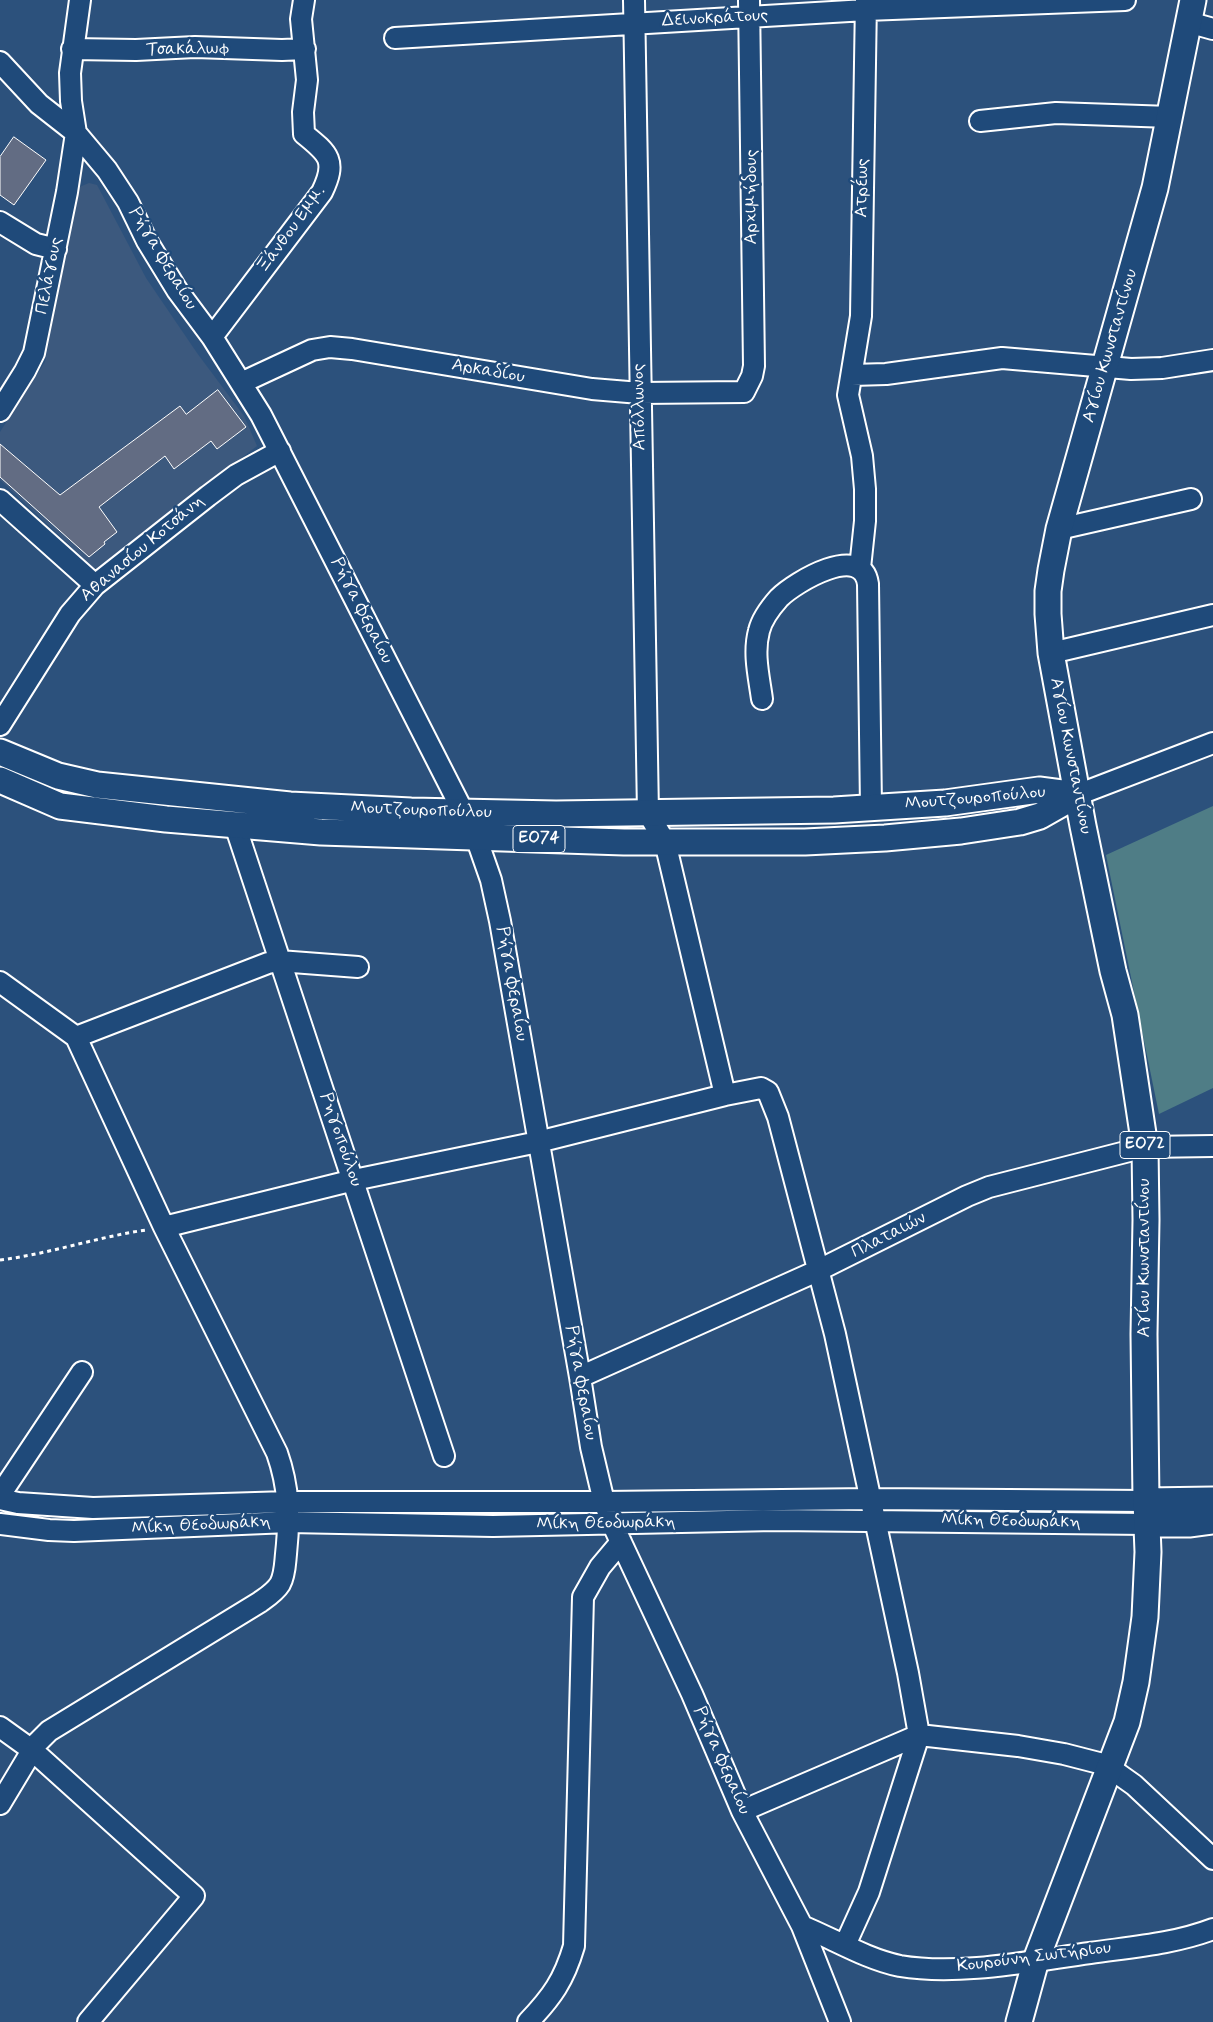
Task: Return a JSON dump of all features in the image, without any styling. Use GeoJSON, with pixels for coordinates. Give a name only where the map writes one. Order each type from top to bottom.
{"type":"FeatureCollection","features":[{"type":"Feature","properties":{"kind":"main road","name":"Αγίου Κωνσταντίνου"},"geometry":{"type":"LineString","coordinates":[[1147,1512],[1145,1148],[1125,1015],[1113,971],[1077,796],[1051,653],[1048,591],[1050,570],[1059,529],[1155,188],[1191,11]]}},
{"type":"Feature","properties":{"kind":"main road","name":"Μουτζουροπούλου"},"geometry":{"type":"LineString","coordinates":[[0,752],[58,776],[97,784],[290,805],[462,813],[648,813],[871,808],[945,803],[1039,790],[1077,796]]}},
{"type":"Feature","properties":{"kind":"main road","name":"Μουτζουροπούλου"},"geometry":{"type":"LineString","coordinates":[[0,780],[60,806],[235,825],[321,832],[666,842],[833,841],[961,831],[1020,822],[1040,816],[1077,796]]}},
{"type":"Feature","properties":{"kind":"main road","name":"Μίκη Θεοδωράκη"},"geometry":{"type":"LineString","coordinates":[[1147,1512],[1213,1500]]}},
{"type":"Feature","properties":{"kind":"main road","name":"Μίκη Θεοδωράκη"},"geometry":{"type":"LineString","coordinates":[[1147,1512],[1213,1521]]}},
{"type":"Feature","properties":{"kind":"main road","name":"ΕΟ72"},"geometry":{"type":"LineString","coordinates":[[1019,2022],[1036,1960],[1127,1722],[1136,1682],[1145,1617],[1148,1552],[1147,1512]]}},
{"type":"Feature","properties":{"kind":"street"},"geometry":{"type":"LineString","coordinates":[[76,133],[71,101],[70,72],[80,0]]}},
{"type":"Feature","properties":{"kind":"street","name":"Ξάνθου Εμμ."},"geometry":{"type":"LineString","coordinates":[[212,337],[322,192],[330,176],[329,159],[322,148],[304,134],[303,112],[307,80],[301,19],[304,0]]}},
{"type":"Feature","properties":{"kind":"street","name":"Απόλλωνος"},"geometry":{"type":"LineString","coordinates":[[634,0],[648,813]]}},
{"type":"Feature","properties":{"kind":"street","name":"Δεινοκράτους"},"geometry":{"type":"LineString","coordinates":[[395,38],[634,24],[749,9],[1125,0]]}},
{"type":"Feature","properties":{"kind":"street","name":"Ατρέως"},"geometry":{"type":"LineString","coordinates":[[860,568],[865,521],[865,489],[862,456],[848,395],[861,316],[866,5]]}},
{"type":"Feature","properties":{"kind":"street","name":"Αρχιμήδους"},"geometry":{"type":"LineString","coordinates":[[744,392],[752,376],[754,366],[749,9]]}},
{"type":"Feature","properties":{"kind":"street"},"geometry":{"type":"LineString","coordinates":[[1191,11],[1213,29]]}},
{"type":"Feature","properties":{"kind":"street","name":"Τσακάλωφ"},"geometry":{"type":"LineString","coordinates":[[72,49],[304,49]]}},
{"type":"Feature","properties":{"kind":"street","name":"Ρήγα Φεραίου"},"geometry":{"type":"LineString","coordinates":[[0,62],[39,104],[76,133],[107,170],[128,202],[147,241],[177,290],[212,337],[261,415],[462,813],[476,837],[496,901],[591,1447],[604,1502],[612,1524],[692,1694],[742,1810],[802,1926],[840,2022]]}},
{"type":"Feature","properties":{"kind":"street"},"geometry":{"type":"LineString","coordinates":[[980,121],[1056,113],[1170,117]]}},
{"type":"Feature","properties":{"kind":"street","name":"Πελάγους"},"geometry":{"type":"LineString","coordinates":[[0,411],[34,353],[56,249],[76,133]]}},
{"type":"Feature","properties":{"kind":"street"},"geometry":{"type":"LineString","coordinates":[[0,222],[36,244],[56,249]]}},
{"type":"Feature","properties":{"kind":"street","name":"Αρκαδίου"},"geometry":{"type":"LineString","coordinates":[[241,383],[312,350],[330,347],[352,349],[592,389],[640,394],[744,392]]}},
{"type":"Feature","properties":{"kind":"street"},"geometry":{"type":"LineString","coordinates":[[852,375],[886,374],[1002,358],[1144,369],[1213,360]]}},
{"type":"Feature","properties":{"kind":"street","name":"Αθανασίου Κοτσάνη"},"geometry":{"type":"LineString","coordinates":[[0,726],[70,614],[94,586],[236,475],[280,451]]}},
{"type":"Feature","properties":{"kind":"street"},"geometry":{"type":"LineString","coordinates":[[1059,529],[1191,499]]}},
{"type":"Feature","properties":{"kind":"street"},"geometry":{"type":"LineString","coordinates":[[0,500],[94,586]]}},
{"type":"Feature","properties":{"kind":"street"},"geometry":{"type":"LineString","coordinates":[[762,699],[757,666],[757,647],[759,629],[768,612],[780,597],[819,572],[844,566],[860,568],[868,578],[871,808]]}},
{"type":"Feature","properties":{"kind":"street"},"geometry":{"type":"LineString","coordinates":[[1051,653],[1213,615]]}},
{"type":"Feature","properties":{"kind":"street"},"geometry":{"type":"LineString","coordinates":[[1077,796],[1213,743]]}},
{"type":"Feature","properties":{"kind":"street"},"geometry":{"type":"LineString","coordinates":[[648,813],[666,842],[725,1095]]}},
{"type":"Feature","properties":{"kind":"street","name":"Ρηγοπούλου"},"geometry":{"type":"LineString","coordinates":[[235,825],[444,1456]]}},
{"type":"Feature","properties":{"kind":"street"},"geometry":{"type":"LineString","coordinates":[[76,1037],[279,961],[358,967]]}},
{"type":"Feature","properties":{"kind":"street"},"geometry":{"type":"LineString","coordinates":[[0,982],[76,1037],[164,1227],[273,1444],[283,1472],[289,1522],[285,1572],[281,1583],[274,1592],[49,1731],[40,1738],[0,1804]]}},
{"type":"Feature","properties":{"kind":"street"},"geometry":{"type":"LineString","coordinates":[[164,1227],[354,1180],[538,1142],[725,1095],[761,1088],[768,1092],[778,1117],[834,1334],[871,1499],[919,1734],[869,1892],[845,1945]]}},
{"type":"Feature","properties":{"kind":"street","name":"Πλαταιών"},"geometry":{"type":"LineString","coordinates":[[580,1377],[817,1271],[967,1196],[989,1187],[1145,1148],[1213,1146]]}},
{"type":"Feature","properties":{"kind":"street"},"geometry":{"type":"LineString","coordinates":[[0,1495],[82,1372]]}},
{"type":"Feature","properties":{"kind":"street","name":"Μίκη Θεοδωράκη"},"geometry":{"type":"LineString","coordinates":[[0,1499],[18,1503],[93,1508],[288,1502],[604,1502],[871,1499],[1147,1512]]}},
{"type":"Feature","properties":{"kind":"street","name":"Μίκη Θεοδωράκη"},"geometry":{"type":"LineString","coordinates":[[0,1524],[74,1531],[183,1528],[289,1522],[493,1526],[775,1520],[875,1521],[1147,1512]]}},
{"type":"Feature","properties":{"kind":"street"},"geometry":{"type":"LineString","coordinates":[[528,2022],[547,2001],[567,1971],[574,1946],[583,1597],[600,1567],[621,1542]]}},
{"type":"Feature","properties":{"kind":"street"},"geometry":{"type":"LineString","coordinates":[[0,1727],[32,1750],[194,1896],[88,2022]]}},
{"type":"Feature","properties":{"kind":"street"},"geometry":{"type":"LineString","coordinates":[[742,1810],[919,1734],[1018,1746],[1064,1754],[1099,1763],[1110,1768],[1149,1798],[1213,1859]]}},
{"type":"Feature","properties":{"kind":"street","name":"Κουρούνη Σωτήριου"},"geometry":{"type":"LineString","coordinates":[[802,1926],[881,1960],[900,1966],[924,1968],[995,1966],[1158,1943],[1187,1938],[1213,1929]]}},
{"type":"Feature","properties":{"kind":"path"},"geometry":{"type":"LineString","coordinates":[[0,1260],[53,1250],[113,1235],[164,1227]]}},
{"type":"Feature","properties":{"kind":"shaded area"},"geometry":{"type":"Polygon","coordinates":[[[89,183],[97,185],[146,278],[197,353],[244,416],[257,446],[95,569],[0,480],[0,432],[45,362],[77,188],[89,183]]]}},
{"type":"Feature","properties":{"kind":"green space"},"geometry":{"type":"Polygon","coordinates":[[[1213,806],[1213,1088],[1159,1114],[1106,855],[1213,806]]]}},
{"type":"Feature","properties":{"kind":"building"},"geometry":{"type":"Polygon","coordinates":[[[14,137],[46,160],[14,205],[0,195],[0,157],[14,137]]]}},
{"type":"Feature","properties":{"kind":"building"},"geometry":{"type":"Polygon","coordinates":[[[218,390],[246,427],[217,449],[211,441],[174,469],[165,456],[99,507],[117,532],[89,557],[0,477],[0,444],[60,495],[180,406],[186,414],[218,390]]]}}]}
